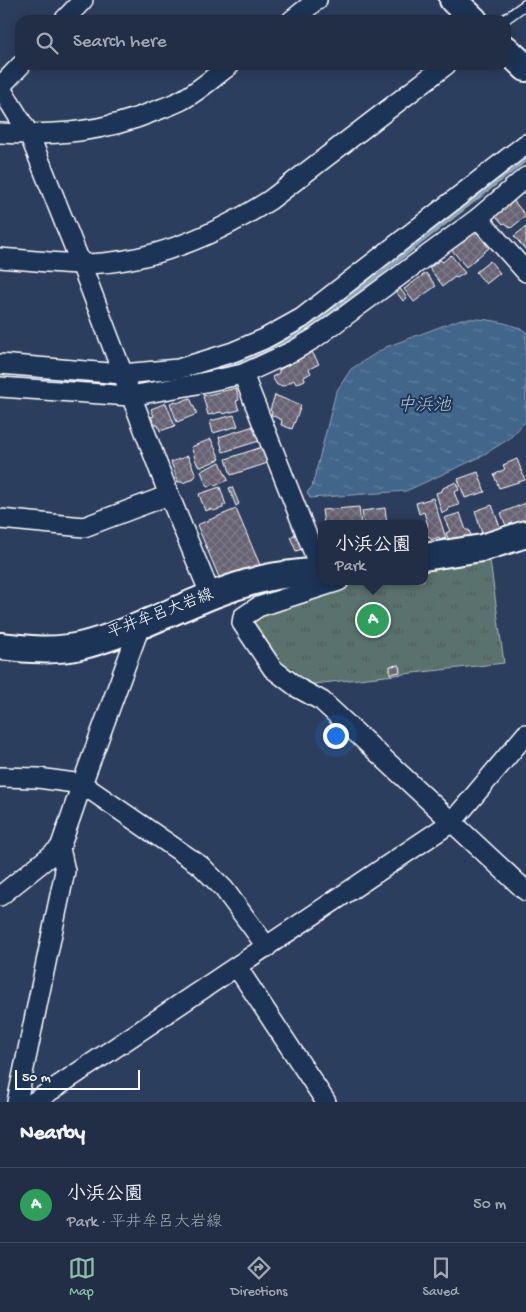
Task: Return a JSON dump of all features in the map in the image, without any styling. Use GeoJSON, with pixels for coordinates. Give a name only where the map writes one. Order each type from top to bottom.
{"type":"FeatureCollection","features":[{"type":"Feature","properties":{"kind":"main road"},"geometry":{"type":"LineString","coordinates":[[453,0],[469,15]]}},
{"type":"Feature","properties":{"kind":"main road"},"geometry":{"type":"LineString","coordinates":[[511,54],[526,68]]}},
{"type":"Feature","properties":{"kind":"main road"},"geometry":{"type":"LineString","coordinates":[[428,556],[482,548],[526,534]]}},
{"type":"Feature","properties":{"kind":"main road","name":"平井牟呂大岩線"},"geometry":{"type":"LineString","coordinates":[[0,646],[36,650],[78,646],[140,626],[211,596],[258,580],[286,574],[318,571]]}},
{"type":"Feature","properties":{"kind":"street"},"geometry":{"type":"LineString","coordinates":[[69,15],[83,0]]}},
{"type":"Feature","properties":{"kind":"street"},"geometry":{"type":"LineString","coordinates":[[298,15],[317,0]]}},
{"type":"Feature","properties":{"kind":"street"},"geometry":{"type":"LineString","coordinates":[[16,70],[0,87],[29,134],[81,264],[130,396],[211,596]]}},
{"type":"Feature","properties":{"kind":"street"},"geometry":{"type":"LineString","coordinates":[[0,133],[64,133],[105,128],[136,119],[180,101],[223,70]]}},
{"type":"Feature","properties":{"kind":"street"},"geometry":{"type":"LineString","coordinates":[[0,258],[81,264],[133,259],[178,247],[247,215],[270,200],[439,70]]}},
{"type":"Feature","properties":{"kind":"street"},"geometry":{"type":"LineString","coordinates":[[0,364],[122,374],[178,368],[204,362],[233,352],[264,339],[302,318],[526,144]]}},
{"type":"Feature","properties":{"kind":"street"},"geometry":{"type":"LineString","coordinates":[[0,387],[130,396],[243,374],[293,351],[314,338],[478,218],[526,177]]}},
{"type":"Feature","properties":{"kind":"street"},"geometry":{"type":"LineString","coordinates":[[478,218],[526,272]]}},
{"type":"Feature","properties":{"kind":"street"},"geometry":{"type":"LineString","coordinates":[[243,374],[318,561]]}},
{"type":"Feature","properties":{"kind":"street"},"geometry":{"type":"LineString","coordinates":[[0,519],[84,528],[169,495]]}},
{"type":"Feature","properties":{"kind":"street"},"geometry":{"type":"LineString","coordinates":[[326,585],[258,606],[243,617],[242,623],[272,669],[298,688],[322,701],[526,891]]}},
{"type":"Feature","properties":{"kind":"street"},"geometry":{"type":"LineString","coordinates":[[18,1102],[65,871],[60,848],[140,626]]}},
{"type":"Feature","properties":{"kind":"street"},"geometry":{"type":"LineString","coordinates":[[34,1102],[452,822],[526,734]]}},
{"type":"Feature","properties":{"kind":"street"},"geometry":{"type":"LineString","coordinates":[[0,777],[38,778],[82,784],[201,866],[224,889],[267,947]]}},
{"type":"Feature","properties":{"kind":"street"},"geometry":{"type":"LineString","coordinates":[[0,896],[60,848]]}},
{"type":"Feature","properties":{"kind":"street"},"geometry":{"type":"LineString","coordinates":[[237,967],[326,1102]]}},
{"type":"Feature","properties":{"kind":"lane"},"geometry":{"type":"LineString","coordinates":[[511,15],[526,4]]}},
{"type":"Feature","properties":{"kind":"green space"},"geometry":{"type":"Polygon","coordinates":[[[489,553],[504,663],[304,685],[274,666],[248,618],[335,585],[428,585],[428,563],[489,553]]]}},
{"type":"Feature","properties":{"kind":"water","name":"中浜池"},"geometry":{"type":"Polygon","coordinates":[[[461,319],[494,321],[526,331],[526,421],[509,439],[478,458],[406,491],[310,498],[307,492],[312,487],[336,392],[351,369],[386,347],[461,319]]]}},
{"type":"Feature","properties":{"kind":"building"},"geometry":{"type":"Polygon","coordinates":[[[513,200],[526,216],[511,228],[505,223],[503,224],[495,215],[513,200]]]}},
{"type":"Feature","properties":{"kind":"building"},"geometry":{"type":"Polygon","coordinates":[[[526,227],[526,248],[525,249],[514,236],[526,227]]]}},
{"type":"Feature","properties":{"kind":"building"},"geometry":{"type":"Polygon","coordinates":[[[476,231],[489,248],[466,267],[451,249],[476,231]]]}},
{"type":"Feature","properties":{"kind":"building"},"geometry":{"type":"Polygon","coordinates":[[[451,255],[465,273],[457,278],[455,277],[443,286],[429,268],[440,260],[443,262],[451,255]]]}},
{"type":"Feature","properties":{"kind":"building"},"geometry":{"type":"Polygon","coordinates":[[[490,261],[500,273],[486,284],[476,272],[490,261]]]}},
{"type":"Feature","properties":{"kind":"building"},"geometry":{"type":"Polygon","coordinates":[[[426,273],[436,286],[414,302],[404,289],[426,273]]]}},
{"type":"Feature","properties":{"kind":"building"},"geometry":{"type":"Polygon","coordinates":[[[398,286],[407,298],[403,301],[394,289],[398,286]]]}},
{"type":"Feature","properties":{"kind":"building"},"geometry":{"type":"Polygon","coordinates":[[[312,352],[319,364],[309,369],[311,373],[304,377],[305,380],[296,384],[294,380],[284,386],[277,385],[272,377],[279,373],[279,370],[312,352]]]}},
{"type":"Feature","properties":{"kind":"building"},"geometry":{"type":"Polygon","coordinates":[[[236,388],[239,400],[236,401],[239,410],[208,415],[203,396],[236,388]]]}},
{"type":"Feature","properties":{"kind":"building"},"geometry":{"type":"Polygon","coordinates":[[[275,395],[301,406],[292,429],[281,425],[282,420],[271,415],[272,412],[270,410],[275,395]]]}},
{"type":"Feature","properties":{"kind":"building"},"geometry":{"type":"Polygon","coordinates":[[[190,398],[197,414],[177,422],[170,403],[176,401],[177,403],[190,398]]]}},
{"type":"Feature","properties":{"kind":"building"},"geometry":{"type":"Polygon","coordinates":[[[166,403],[175,426],[160,431],[158,425],[155,425],[151,417],[154,416],[151,409],[166,403]]]}},
{"type":"Feature","properties":{"kind":"building"},"geometry":{"type":"Polygon","coordinates":[[[234,415],[238,426],[213,433],[210,421],[234,415]]]}},
{"type":"Feature","properties":{"kind":"building"},"geometry":{"type":"Polygon","coordinates":[[[254,426],[259,441],[223,452],[219,437],[254,426]]]}},
{"type":"Feature","properties":{"kind":"building"},"geometry":{"type":"Polygon","coordinates":[[[211,439],[220,459],[201,467],[197,464],[191,447],[211,439]]]}},
{"type":"Feature","properties":{"kind":"building"},"geometry":{"type":"Polygon","coordinates":[[[262,447],[268,463],[231,475],[226,459],[262,447]]]}},
{"type":"Feature","properties":{"kind":"building"},"geometry":{"type":"Polygon","coordinates":[[[188,456],[196,475],[194,478],[183,483],[178,482],[171,462],[188,456]]]}},
{"type":"Feature","properties":{"kind":"building"},"geometry":{"type":"Polygon","coordinates":[[[517,459],[525,480],[499,488],[494,475],[505,469],[503,465],[517,459]]]}},
{"type":"Feature","properties":{"kind":"building"},"geometry":{"type":"Polygon","coordinates":[[[220,462],[228,480],[215,486],[214,484],[207,487],[201,471],[220,462]]]}},
{"type":"Feature","properties":{"kind":"building"},"geometry":{"type":"Polygon","coordinates":[[[478,472],[485,492],[465,498],[458,479],[478,472]]]}},
{"type":"Feature","properties":{"kind":"building"},"geometry":{"type":"Polygon","coordinates":[[[456,482],[459,490],[454,492],[459,505],[449,508],[448,511],[442,513],[436,493],[456,482]]]}},
{"type":"Feature","properties":{"kind":"building"},"geometry":{"type":"Polygon","coordinates":[[[220,487],[226,505],[213,511],[211,509],[205,511],[199,494],[220,487]]]}},
{"type":"Feature","properties":{"kind":"building"},"geometry":{"type":"Polygon","coordinates":[[[232,487],[239,504],[236,506],[229,488],[232,487]]]}},
{"type":"Feature","properties":{"kind":"building"},"geometry":{"type":"Polygon","coordinates":[[[433,498],[446,538],[440,540],[439,537],[431,540],[428,536],[428,520],[426,520],[424,512],[419,514],[416,503],[433,498]]]}},
{"type":"Feature","properties":{"kind":"building"},"geometry":{"type":"Polygon","coordinates":[[[526,503],[526,524],[508,531],[501,513],[526,503]]]}},
{"type":"Feature","properties":{"kind":"building"},"geometry":{"type":"Polygon","coordinates":[[[492,505],[501,530],[483,537],[475,511],[492,505]]]}},
{"type":"Feature","properties":{"kind":"building"},"geometry":{"type":"Polygon","coordinates":[[[359,507],[361,520],[323,520],[322,510],[359,507]]]}},
{"type":"Feature","properties":{"kind":"building"},"geometry":{"type":"Polygon","coordinates":[[[385,508],[386,520],[363,520],[362,511],[385,508]]]}},
{"type":"Feature","properties":{"kind":"building"},"geometry":{"type":"Polygon","coordinates":[[[236,509],[260,565],[221,582],[197,525],[236,509]]]}},
{"type":"Feature","properties":{"kind":"building"},"geometry":{"type":"Polygon","coordinates":[[[460,513],[466,530],[469,530],[471,536],[450,543],[446,533],[450,531],[444,518],[460,513]]]}},
{"type":"Feature","properties":{"kind":"building"},"geometry":{"type":"Polygon","coordinates":[[[296,534],[305,548],[296,551],[290,537],[296,534]]]}},
{"type":"Feature","properties":{"kind":"building"},"geometry":{"type":"Polygon","coordinates":[[[399,665],[400,672],[390,674],[390,666],[399,665]]]}},
{"type":"Feature","properties":{"kind":"waterway"},"geometry":{"type":"LineString","coordinates":[[180,377],[200,374],[236,364],[285,342],[318,322],[526,159]]}},
{"type":"Feature","properties":{"kind":"place","name":"小浜公園"},"geometry":{"type":"Point","coordinates":[373,620]}}]}
